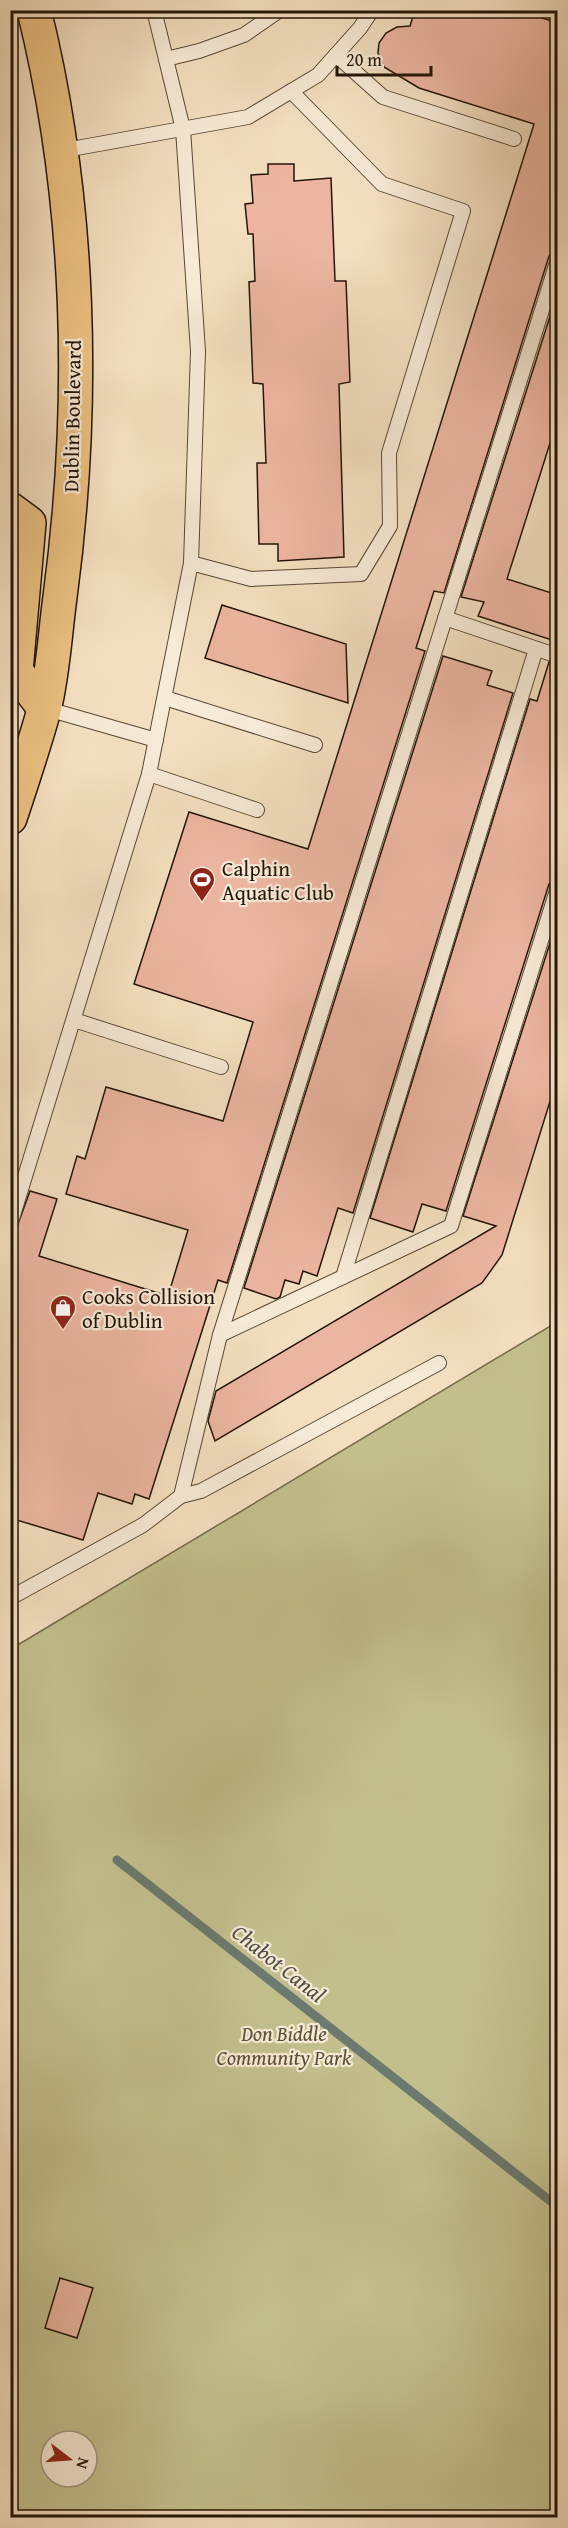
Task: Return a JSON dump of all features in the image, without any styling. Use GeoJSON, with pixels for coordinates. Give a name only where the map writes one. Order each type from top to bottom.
{"type":"FeatureCollection","features":[{"type":"Feature","properties":{"kind":"main road","name":"Dublin Boulevard"},"geometry":{"type":"LineString","coordinates":[[10,818],[44,708],[69,531],[76,423],[73,255],[45,54],[34,10]]}},
{"type":"Feature","properties":{"kind":"main road"},"geometry":{"type":"LineString","coordinates":[[10,509],[29,523],[16,671],[44,708]]}},
{"type":"Feature","properties":{"kind":"lane"},"geometry":{"type":"LineString","coordinates":[[10,1225],[17,1179],[74,1020],[149,774],[191,563],[198,351],[183,129],[154,10]]}},
{"type":"Feature","properties":{"kind":"lane"},"geometry":{"type":"LineString","coordinates":[[166,60],[244,35],[280,10]]}},
{"type":"Feature","properties":{"kind":"lane"},"geometry":{"type":"LineString","coordinates":[[60,151],[248,117],[318,75],[372,10]]}},
{"type":"Feature","properties":{"kind":"lane"},"geometry":{"type":"LineString","coordinates":[[336,55],[383,97],[514,139]]}},
{"type":"Feature","properties":{"kind":"lane"},"geometry":{"type":"LineString","coordinates":[[191,563],[250,579],[361,574],[390,526],[389,453],[463,211],[382,184],[291,91]]}},
{"type":"Feature","properties":{"kind":"lane"},"geometry":{"type":"LineString","coordinates":[[181,1496],[220,1335],[558,259]]}},
{"type":"Feature","properties":{"kind":"lane"},"geometry":{"type":"LineString","coordinates":[[445,618],[558,656]]}},
{"type":"Feature","properties":{"kind":"lane"},"geometry":{"type":"LineString","coordinates":[[343,1276],[536,649]]}},
{"type":"Feature","properties":{"kind":"lane"},"geometry":{"type":"LineString","coordinates":[[165,698],[315,745]]}},
{"type":"Feature","properties":{"kind":"lane"},"geometry":{"type":"LineString","coordinates":[[44,708],[156,740]]}},
{"type":"Feature","properties":{"kind":"lane"},"geometry":{"type":"LineString","coordinates":[[149,774],[257,810]]}},
{"type":"Feature","properties":{"kind":"lane"},"geometry":{"type":"LineString","coordinates":[[220,1335],[451,1226],[558,887]]}},
{"type":"Feature","properties":{"kind":"lane"},"geometry":{"type":"LineString","coordinates":[[74,1020],[220,1067]]}},
{"type":"Feature","properties":{"kind":"lane"},"geometry":{"type":"LineString","coordinates":[[10,1598],[142,1525],[181,1496],[201,1491],[439,1363]]}},
{"type":"Feature","properties":{"kind":"green space","name":"Don Biddle Community Park"},"geometry":{"type":"Polygon","coordinates":[[[557,1322],[557,2517],[11,2517],[11,1649],[557,1322]]]}},
{"type":"Feature","properties":{"kind":"building"},"geometry":{"type":"Polygon","coordinates":[[[415,10],[517,10],[558,23],[558,250],[549,256],[444,593],[434,591],[416,648],[425,651],[227,1283],[218,1280],[149,1499],[135,1494],[132,1504],[98,1493],[83,1540],[10,1518],[10,1248],[15,1232],[30,1191],[57,1199],[39,1256],[168,1296],[188,1230],[66,1194],[77,1156],[85,1159],[106,1087],[223,1121],[253,1022],[134,984],[189,812],[308,849],[534,124],[419,88],[384,67],[378,53],[379,43],[386,33],[397,27],[410,26],[415,10]]]}},
{"type":"Feature","properties":{"kind":"building"},"geometry":{"type":"Polygon","coordinates":[[[268,164],[294,164],[294,181],[331,178],[335,281],[346,281],[350,382],[339,384],[344,557],[278,561],[278,544],[259,544],[257,463],[266,463],[263,384],[253,383],[249,282],[255,281],[253,234],[248,234],[245,204],[253,203],[251,175],[268,174],[268,164]]]}},
{"type":"Feature","properties":{"kind":"building"},"geometry":{"type":"Polygon","coordinates":[[[558,291],[558,418],[507,579],[558,595],[558,642],[478,616],[484,602],[461,597],[558,291]]]}},
{"type":"Feature","properties":{"kind":"building"},"geometry":{"type":"Polygon","coordinates":[[[222,605],[346,644],[348,703],[205,658],[222,605]]]}},
{"type":"Feature","properties":{"kind":"building"},"geometry":{"type":"Polygon","coordinates":[[[443,656],[492,671],[487,685],[513,693],[353,1213],[338,1208],[317,1276],[303,1271],[299,1284],[285,1280],[280,1297],[276,1299],[244,1288],[443,656]]]}},
{"type":"Feature","properties":{"kind":"building"},"geometry":{"type":"Polygon","coordinates":[[[549,662],[558,665],[558,878],[549,884],[446,1211],[422,1204],[413,1232],[370,1218],[530,699],[537,701],[549,662]]]}},
{"type":"Feature","properties":{"kind":"building"},"geometry":{"type":"Polygon","coordinates":[[[558,918],[558,1076],[502,1255],[482,1283],[215,1441],[208,1421],[216,1391],[496,1226],[463,1216],[558,918]]]}},
{"type":"Feature","properties":{"kind":"building"},"geometry":{"type":"Polygon","coordinates":[[[60,2278],[93,2288],[77,2338],[45,2328],[60,2278]]]}},
{"type":"Feature","properties":{"kind":"waterway","name":"Chabot Canal"},"geometry":{"type":"LineString","coordinates":[[117,1860],[558,2207]]}},
{"type":"Feature","properties":{"kind":"place","name":"Calphin Aquatic Club"},"geometry":{"type":"Point","coordinates":[202,903]}},
{"type":"Feature","properties":{"kind":"place","name":"Cooks Collision of Dublin"},"geometry":{"type":"Point","coordinates":[63,1331]}}]}
